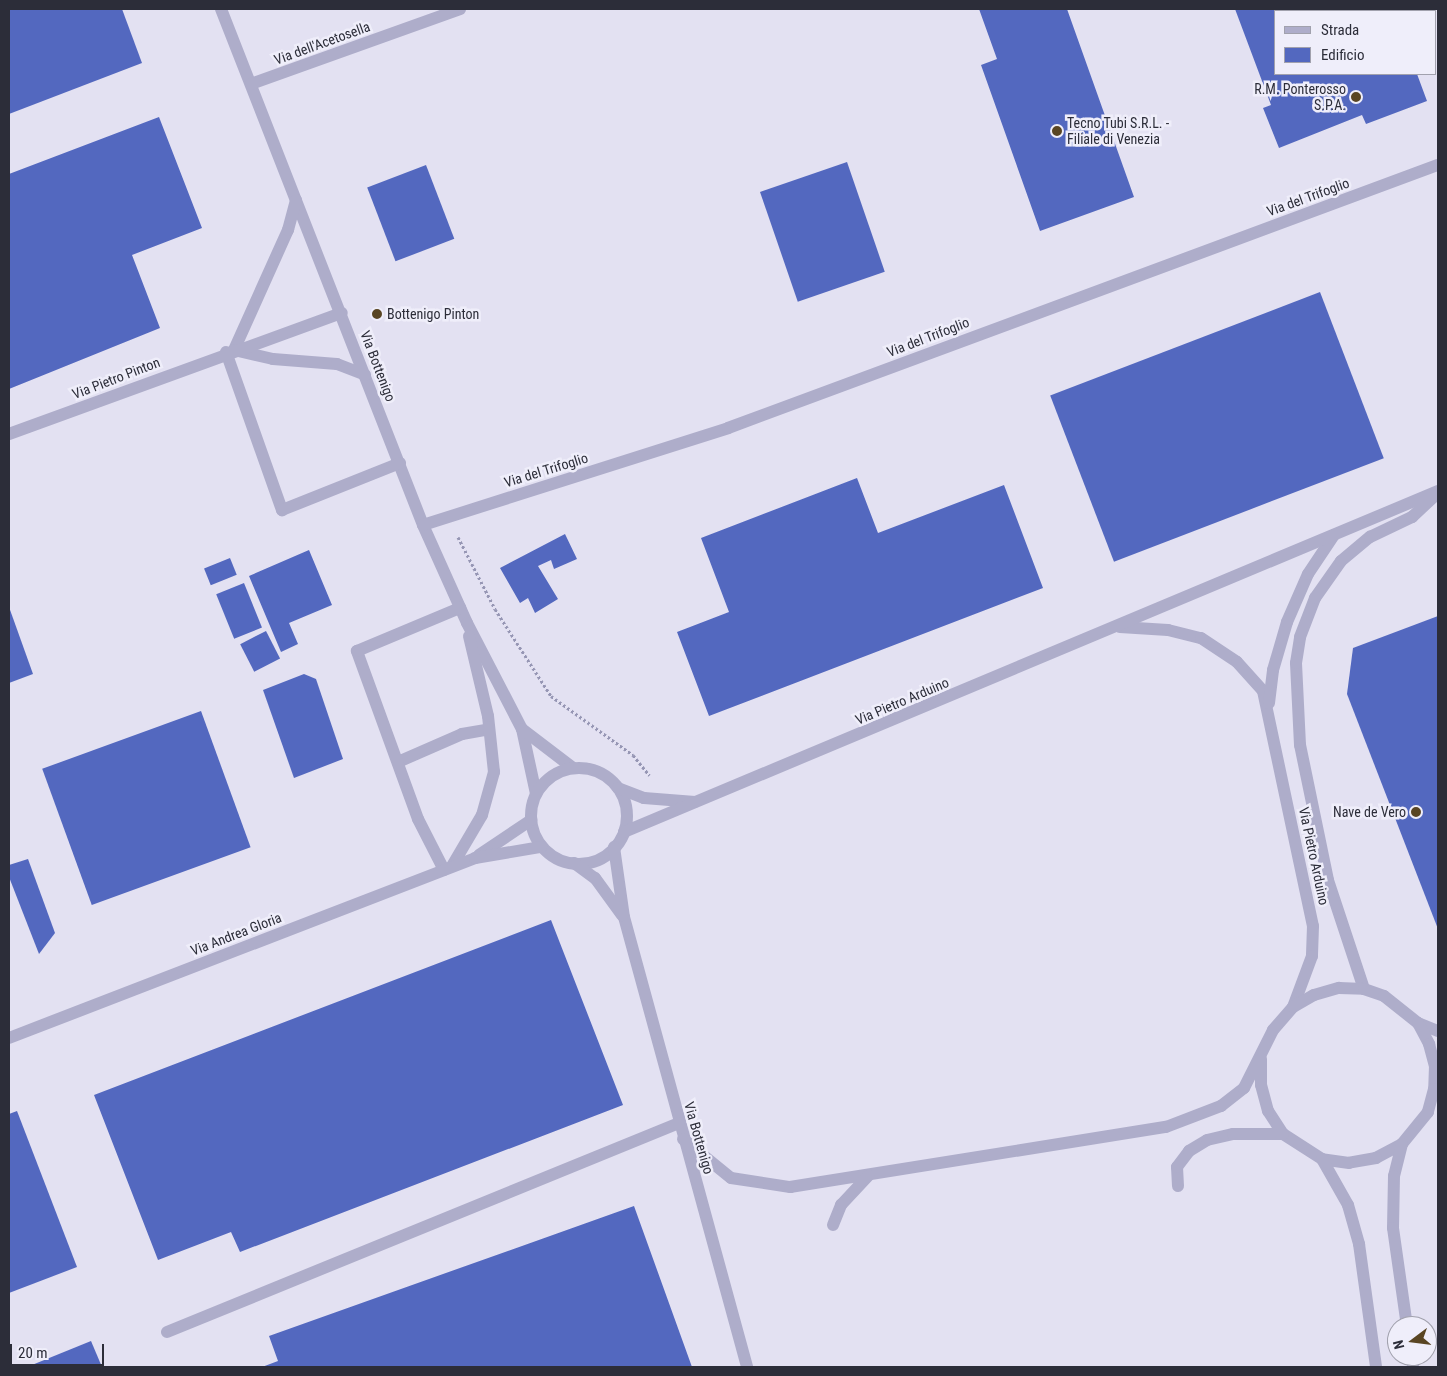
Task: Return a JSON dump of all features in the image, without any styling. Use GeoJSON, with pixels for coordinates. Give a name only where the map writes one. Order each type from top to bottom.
{"type":"FeatureCollection","features":[{"type":"Feature","properties":{"kind":"street","name":"Via Bottenigo"},"geometry":{"type":"LineString","coordinates":[[221,9],[342,313],[423,525],[460,608],[522,729],[536,794]]}},
{"type":"Feature","properties":{"kind":"street","name":"Via dell'Acetosella"},"geometry":{"type":"LineString","coordinates":[[252,84],[460,9]]}},
{"type":"Feature","properties":{"kind":"street","name":"Via del Trifoglio"},"geometry":{"type":"LineString","coordinates":[[423,525],[448,515],[670,448],[1438,165]]}},
{"type":"Feature","properties":{"kind":"street"},"geometry":{"type":"LineString","coordinates":[[296,199],[288,230],[230,351],[282,510],[400,463]]}},
{"type":"Feature","properties":{"kind":"street","name":"Via Pietro Pinton"},"geometry":{"type":"LineString","coordinates":[[9,434],[230,351],[342,313]]}},
{"type":"Feature","properties":{"kind":"street"},"geometry":{"type":"LineString","coordinates":[[230,351],[273,359],[337,364],[366,375]]}},
{"type":"Feature","properties":{"kind":"street"},"geometry":{"type":"LineString","coordinates":[[1364,989],[1328,880],[1300,745],[1296,664],[1300,637],[1315,598],[1341,561],[1370,538],[1412,518],[1438,492]]}},
{"type":"Feature","properties":{"kind":"street","name":"Via Pietro Arduino"},"geometry":{"type":"LineString","coordinates":[[624,832],[698,803],[1438,492]]}},
{"type":"Feature","properties":{"kind":"street","name":"Via Pietro Arduino"},"geometry":{"type":"LineString","coordinates":[[1268,710],[1272,670],[1287,622],[1308,574],[1334,535]]}},
{"type":"Feature","properties":{"kind":"street"},"geometry":{"type":"LineString","coordinates":[[460,608],[358,651],[418,819],[448,868],[482,815],[494,772],[489,729],[467,622]]}},
{"type":"Feature","properties":{"kind":"street","name":"Via Pietro Arduino"},"geometry":{"type":"LineString","coordinates":[[1118,626],[1168,630],[1201,638],[1251,676],[1263,691],[1313,926],[1312,956],[1293,1007]]}},
{"type":"Feature","properties":{"kind":"street"},"geometry":{"type":"LineString","coordinates":[[398,762],[462,734],[489,729]]}},
{"type":"Feature","properties":{"kind":"street","name":"Via Bottenigo"},"geometry":{"type":"LineString","coordinates":[[522,729],[573,768]]}},
{"type":"Feature","properties":{"kind":"street"},"geometry":{"type":"LineString","coordinates":[[573,768],[598,772],[618,788],[624,802],[624,832],[614,847],[602,857],[574,863],[561,860],[541,847],[531,820],[536,794],[558,773],[573,768]]}},
{"type":"Feature","properties":{"kind":"street","name":"Via Pietro Arduino"},"geometry":{"type":"LineString","coordinates":[[618,788],[644,798],[698,803]]}},
{"type":"Feature","properties":{"kind":"street","name":"Via Andrea Gloria"},"geometry":{"type":"LineString","coordinates":[[475,858],[531,820]]}},
{"type":"Feature","properties":{"kind":"street","name":"Via Andrea Gloria"},"geometry":{"type":"LineString","coordinates":[[9,1038],[475,858],[541,847]]}},
{"type":"Feature","properties":{"kind":"street","name":"Via Bottenigo"},"geometry":{"type":"LineString","coordinates":[[614,847],[624,917],[678,1123],[747,1367]]}},
{"type":"Feature","properties":{"kind":"street","name":"Via Bottenigo"},"geometry":{"type":"LineString","coordinates":[[574,863],[594,878],[624,917]]}},
{"type":"Feature","properties":{"kind":"street"},"geometry":{"type":"LineString","coordinates":[[683,1139],[731,1178],[753,1184],[790,1187],[1166,1127],[1195,1119],[1221,1106],[1244,1088],[1262,1059],[1273,1030],[1293,1007],[1330,990],[1364,989],[1403,1008],[1418,1023],[1429,1044],[1435,1066],[1433,1108],[1402,1144],[1376,1158],[1349,1163],[1322,1159],[1283,1134],[1268,1111],[1261,1085],[1262,1059]]}},
{"type":"Feature","properties":{"kind":"street"},"geometry":{"type":"LineString","coordinates":[[1418,1023],[1438,1031]]}},
{"type":"Feature","properties":{"kind":"street"},"geometry":{"type":"LineString","coordinates":[[166,1332],[678,1123]]}},
{"type":"Feature","properties":{"kind":"street"},"geometry":{"type":"LineString","coordinates":[[1178,1186],[1177,1167],[1189,1151],[1207,1140],[1233,1134],[1283,1134]]}},
{"type":"Feature","properties":{"kind":"street"},"geometry":{"type":"LineString","coordinates":[[1402,1144],[1394,1176],[1393,1228],[1406,1316]]}},
{"type":"Feature","properties":{"kind":"street"},"geometry":{"type":"LineString","coordinates":[[1322,1159],[1348,1205],[1359,1244],[1376,1367]]}},
{"type":"Feature","properties":{"kind":"street"},"geometry":{"type":"LineString","coordinates":[[833,1225],[840,1205],[868,1176]]}},
{"type":"Feature","properties":{"kind":"path"},"geometry":{"type":"LineString","coordinates":[[448,515],[496,609],[551,696],[633,755],[655,779]]}},
{"type":"Feature","properties":{"kind":"building"},"geometry":{"type":"Polygon","coordinates":[[[9,9],[122,9],[142,63],[9,114],[9,9]]]}},
{"type":"Feature","properties":{"kind":"building","name":"Tecno Tubi S.R.L. - Filiale di Venezia"},"geometry":{"type":"Polygon","coordinates":[[[979,9],[1067,9],[1134,197],[1040,231],[981,65],[997,59],[979,9]]]}},
{"type":"Feature","properties":{"kind":"building"},"geometry":{"type":"Polygon","coordinates":[[[1235,9],[1407,9],[1274,10],[1274,75],[1417,75],[1427,101],[1366,124],[1362,115],[1279,148],[1263,108],[1271,105],[1235,9]]]}},
{"type":"Feature","properties":{"kind":"building"},"geometry":{"type":"Polygon","coordinates":[[[159,117],[202,228],[132,255],[160,328],[9,389],[9,174],[159,117]]]}},
{"type":"Feature","properties":{"kind":"building"},"geometry":{"type":"Polygon","coordinates":[[[847,162],[885,272],[798,302],[760,192],[847,162]]]}},
{"type":"Feature","properties":{"kind":"building"},"geometry":{"type":"Polygon","coordinates":[[[426,165],[454,239],[395,261],[367,188],[426,165]]]}},
{"type":"Feature","properties":{"kind":"building"},"geometry":{"type":"Polygon","coordinates":[[[1320,292],[1384,458],[1114,562],[1050,396],[1320,292]]]}},
{"type":"Feature","properties":{"kind":"building"},"geometry":{"type":"Polygon","coordinates":[[[857,478],[878,533],[1004,485],[1043,588],[709,716],[677,632],[729,612],[701,538],[857,478]]]}},
{"type":"Feature","properties":{"kind":"building"},"geometry":{"type":"Polygon","coordinates":[[[565,534],[577,559],[554,569],[551,560],[538,566],[558,599],[535,613],[528,598],[520,603],[500,568],[565,534]]]}},
{"type":"Feature","properties":{"kind":"building"},"geometry":{"type":"Polygon","coordinates":[[[309,550],[332,605],[289,623],[298,644],[281,652],[249,576],[309,550]]]}},
{"type":"Feature","properties":{"kind":"building"},"geometry":{"type":"Polygon","coordinates":[[[230,558],[237,575],[211,585],[204,568],[230,558]]]}},
{"type":"Feature","properties":{"kind":"building"},"geometry":{"type":"Polygon","coordinates":[[[244,583],[262,628],[234,639],[216,594],[244,583]]]}},
{"type":"Feature","properties":{"kind":"building"},"geometry":{"type":"Polygon","coordinates":[[[9,607],[33,674],[9,683],[9,607]]]}},
{"type":"Feature","properties":{"kind":"building","name":"Nave de Vero"},"geometry":{"type":"Polygon","coordinates":[[[1438,616],[1438,929],[1347,694],[1353,648],[1438,616]]]}},
{"type":"Feature","properties":{"kind":"building"},"geometry":{"type":"Polygon","coordinates":[[[266,631],[280,659],[254,672],[240,644],[266,631]]]}},
{"type":"Feature","properties":{"kind":"building"},"geometry":{"type":"Polygon","coordinates":[[[304,674],[316,679],[343,759],[294,778],[263,690],[304,674]]]}},
{"type":"Feature","properties":{"kind":"building"},"geometry":{"type":"Polygon","coordinates":[[[201,711],[251,847],[92,905],[42,769],[201,711]]]}},
{"type":"Feature","properties":{"kind":"building"},"geometry":{"type":"Polygon","coordinates":[[[28,859],[55,933],[39,954],[9,877],[9,865],[28,859]]]}},
{"type":"Feature","properties":{"kind":"building"},"geometry":{"type":"Polygon","coordinates":[[[551,920],[623,1105],[240,1252],[231,1232],[158,1260],[94,1095],[551,920]]]}},
{"type":"Feature","properties":{"kind":"building"},"geometry":{"type":"Polygon","coordinates":[[[17,1111],[77,1267],[9,1293],[9,1114],[17,1111]]]}},
{"type":"Feature","properties":{"kind":"building"},"geometry":{"type":"Polygon","coordinates":[[[634,1206],[692,1367],[262,1367],[278,1361],[269,1336],[634,1206]]]}},
{"type":"Feature","properties":{"kind":"building"},"geometry":{"type":"Polygon","coordinates":[[[91,1341],[102,1367],[27,1367],[91,1341]]]}},
{"type":"Feature","properties":{"kind":"place","name":"R.M. Ponterosso S.P.A."},"geometry":{"type":"Point","coordinates":[1356,97]}},
{"type":"Feature","properties":{"kind":"place","name":"Tecno Tubi S.R.L. - Filiale di Venezia"},"geometry":{"type":"Point","coordinates":[1057,131]}},
{"type":"Feature","properties":{"kind":"place","name":"Bottenigo Pinton"},"geometry":{"type":"Point","coordinates":[377,314]}},
{"type":"Feature","properties":{"kind":"place","name":"Nave de Vero"},"geometry":{"type":"Point","coordinates":[1416,812]}}]}
